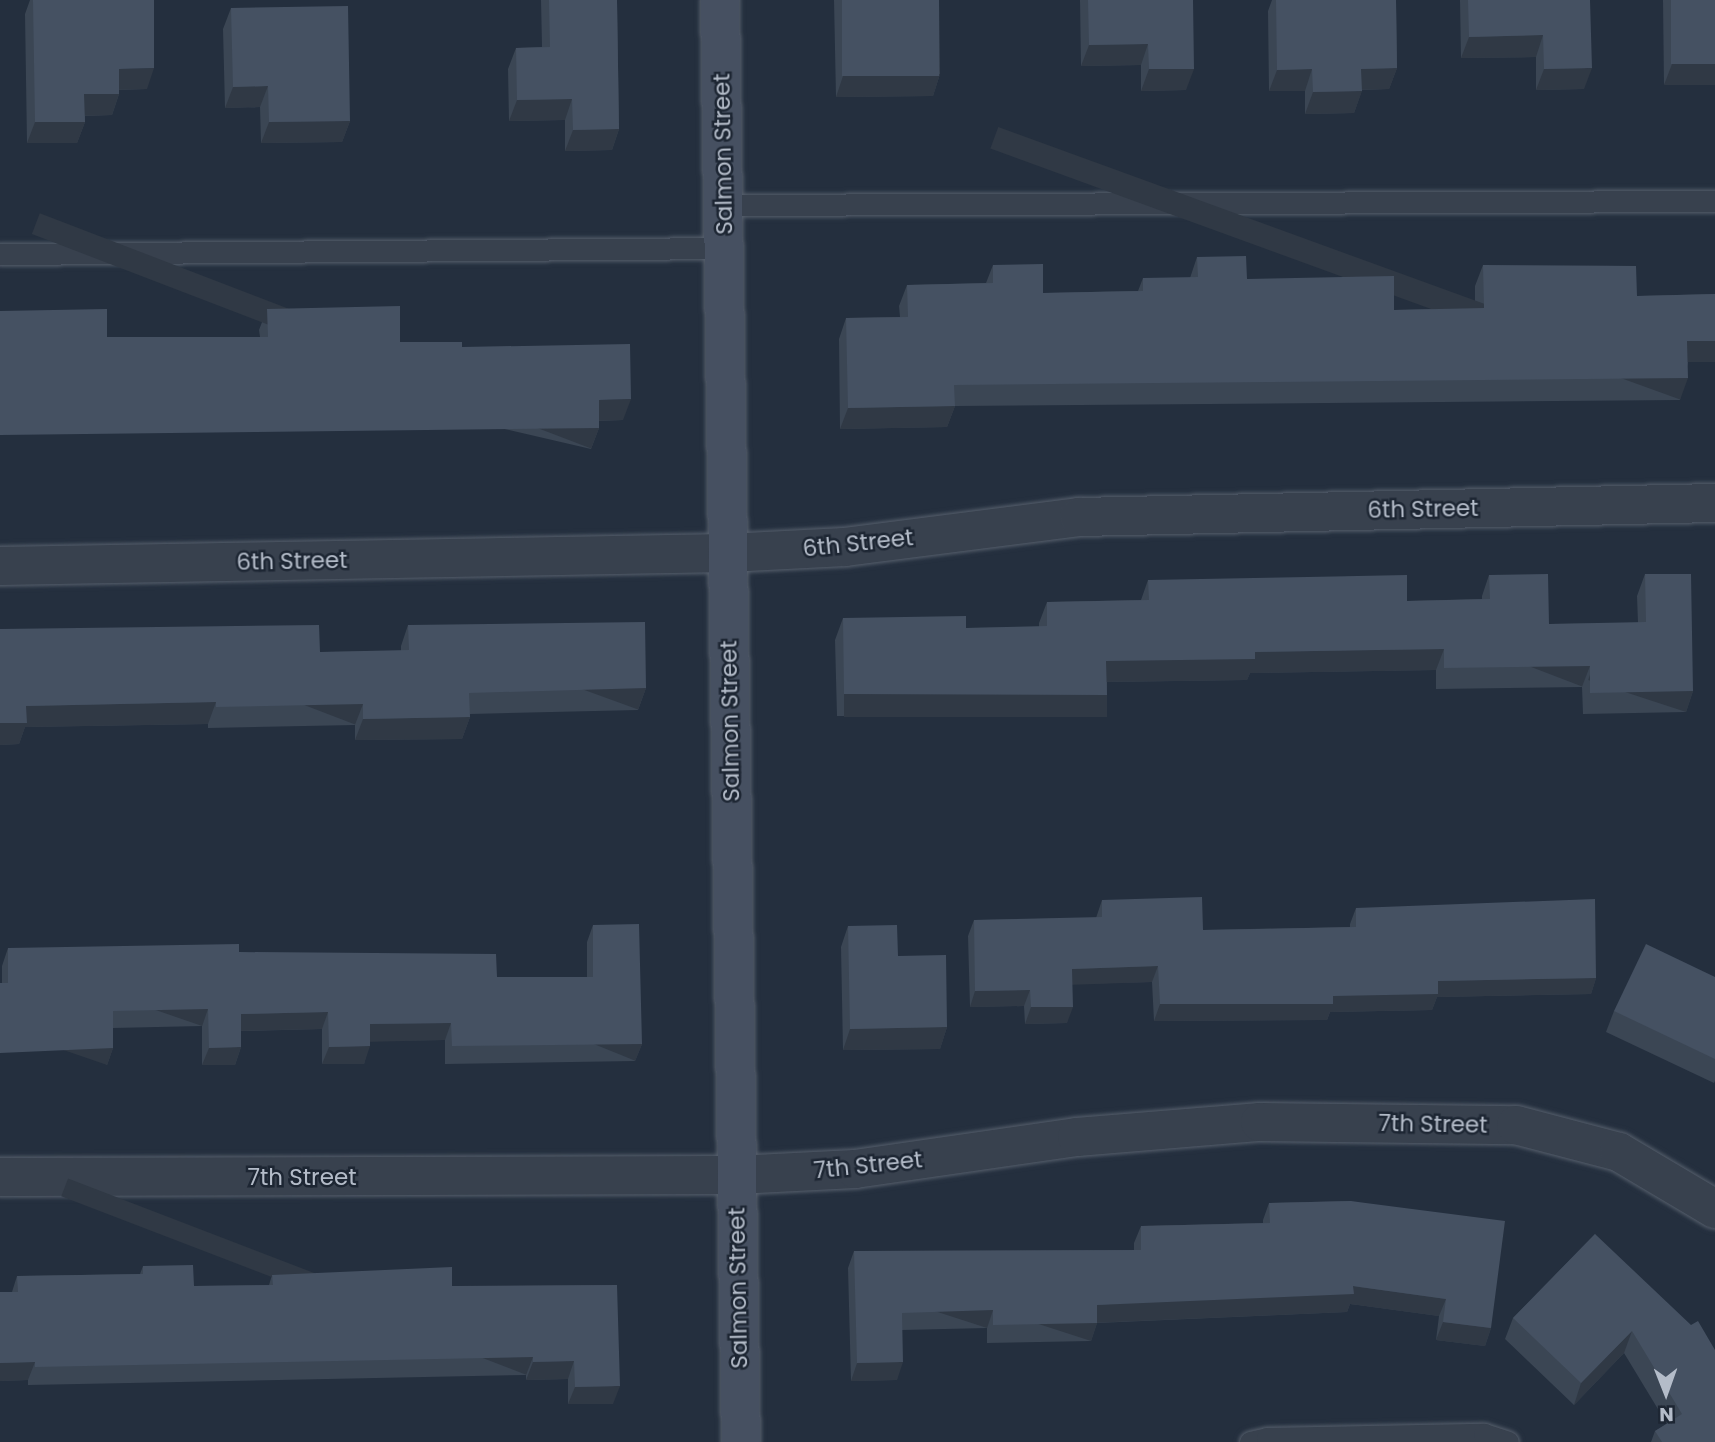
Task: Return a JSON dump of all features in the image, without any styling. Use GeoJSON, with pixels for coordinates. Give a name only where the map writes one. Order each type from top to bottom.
{"type":"FeatureCollection","features":[{"type":"Feature","properties":{"kind":"street","name":"Salmon Street"},"geometry":{"type":"LineString","coordinates":[[720,0],[741,1442]]}},
{"type":"Feature","properties":{"kind":"street","name":"6th Street"},"geometry":{"type":"LineString","coordinates":[[0,566],[727,553],[845,547],[1079,517],[1715,503]]}},
{"type":"Feature","properties":{"kind":"street","name":"7th Street"},"geometry":{"type":"LineString","coordinates":[[0,1177],[736,1175],[855,1169],[1077,1137],[1260,1122],[1516,1125],[1619,1152],[1715,1209]]}},
{"type":"Feature","properties":{"kind":"lane"},"geometry":{"type":"LineString","coordinates":[[723,205],[1715,201]]}},
{"type":"Feature","properties":{"kind":"lane"},"geometry":{"type":"LineString","coordinates":[[0,254],[724,248]]}},
{"type":"Feature","properties":{"kind":"lane"},"geometry":{"type":"LineString","coordinates":[[1250,1442],[1267,1438],[1484,1434],[1508,1442]]}},
{"type":"Feature","properties":{"kind":"building"},"geometry":{"type":"Polygon","coordinates":[[[33,0],[154,0],[154,68],[119,69],[119,94],[84,94],[85,122],[35,122],[33,0]]]}},
{"type":"Feature","properties":{"kind":"building"},"geometry":{"type":"Polygon","coordinates":[[[549,0],[617,0],[619,129],[573,130],[572,99],[517,100],[516,48],[550,47],[549,0]]]}},
{"type":"Feature","properties":{"kind":"building"},"geometry":{"type":"Polygon","coordinates":[[[842,0],[939,0],[939,76],[842,76],[842,0]]]}},
{"type":"Feature","properties":{"kind":"building"},"geometry":{"type":"Polygon","coordinates":[[[1088,0],[1193,0],[1194,69],[1149,69],[1148,44],[1089,45],[1088,0]]]}},
{"type":"Feature","properties":{"kind":"building"},"geometry":{"type":"Polygon","coordinates":[[[1276,0],[1396,0],[1397,68],[1361,69],[1362,91],[1313,92],[1312,69],[1277,70],[1276,0]]]}},
{"type":"Feature","properties":{"kind":"building"},"geometry":{"type":"Polygon","coordinates":[[[1468,0],[1590,0],[1592,68],[1544,69],[1543,35],[1469,37],[1468,0]]]}},
{"type":"Feature","properties":{"kind":"building"},"geometry":{"type":"Polygon","coordinates":[[[1671,0],[1715,0],[1715,64],[1671,64],[1671,0]]]}},
{"type":"Feature","properties":{"kind":"building"},"geometry":{"type":"Polygon","coordinates":[[[348,6],[350,121],[269,122],[268,86],[233,87],[231,8],[348,6]]]}},
{"type":"Feature","properties":{"kind":"building"},"geometry":{"type":"Polygon","coordinates":[[[1246,256],[1247,279],[1394,276],[1394,310],[1484,308],[1483,265],[1636,266],[1637,296],[1715,294],[1715,341],[1687,341],[1688,378],[954,385],[955,406],[848,408],[846,318],[908,317],[907,285],[993,283],[993,265],[1043,264],[1043,293],[1143,291],[1143,278],[1198,277],[1197,257],[1246,256]]]}},
{"type":"Feature","properties":{"kind":"building"},"geometry":{"type":"Polygon","coordinates":[[[400,306],[400,342],[462,342],[462,347],[630,344],[631,399],[599,400],[599,428],[0,435],[0,311],[107,309],[107,337],[268,337],[267,309],[400,306]]]}},
{"type":"Feature","properties":{"kind":"building"},"geometry":{"type":"Polygon","coordinates":[[[1548,574],[1549,624],[1646,622],[1645,574],[1691,574],[1693,691],[1590,693],[1590,666],[1444,668],[1444,649],[1255,652],[1255,659],[1106,661],[1107,695],[844,694],[843,618],[966,616],[966,628],[1047,626],[1047,602],[1149,600],[1148,580],[1407,575],[1407,601],[1490,599],[1489,575],[1548,574]]]}},
{"type":"Feature","properties":{"kind":"building"},"geometry":{"type":"Polygon","coordinates":[[[645,622],[646,688],[469,693],[470,717],[363,719],[363,704],[216,707],[216,702],[26,706],[27,723],[0,723],[0,629],[319,625],[320,652],[409,650],[408,625],[645,622]]]}},
{"type":"Feature","properties":{"kind":"building"},"geometry":{"type":"Polygon","coordinates":[[[1202,897],[1203,930],[1356,927],[1356,908],[1595,899],[1596,978],[1438,981],[1438,994],[1333,996],[1333,1004],[1160,1004],[1158,966],[1072,969],[1073,1007],[1031,1007],[1030,990],[975,991],[974,920],[1102,917],[1102,900],[1202,897]]]}},
{"type":"Feature","properties":{"kind":"building"},"geometry":{"type":"Polygon","coordinates":[[[639,924],[642,1044],[452,1046],[451,1023],[370,1024],[370,1046],[329,1047],[328,1012],[241,1014],[241,1047],[209,1048],[208,1009],[113,1011],[113,1048],[0,1053],[0,983],[8,983],[8,948],[239,944],[239,952],[496,954],[497,977],[593,977],[593,925],[639,924]]]}},
{"type":"Feature","properties":{"kind":"building"},"geometry":{"type":"Polygon","coordinates":[[[897,925],[898,956],[946,955],[947,1027],[850,1029],[848,926],[897,925]]]}},
{"type":"Feature","properties":{"kind":"building"},"geometry":{"type":"Polygon","coordinates":[[[1646,944],[1715,977],[1715,1059],[1614,1011],[1646,944]]]}},
{"type":"Feature","properties":{"kind":"building"},"geometry":{"type":"Polygon","coordinates":[[[1351,1201],[1505,1221],[1491,1328],[1443,1322],[1446,1299],[1353,1286],[1354,1294],[1097,1305],[1097,1323],[993,1325],[993,1310],[902,1313],[903,1362],[857,1363],[854,1251],[1141,1250],[1141,1226],[1270,1223],[1269,1203],[1351,1201]]]}},
{"type":"Feature","properties":{"kind":"building"},"geometry":{"type":"Polygon","coordinates":[[[1595,1234],[1691,1325],[1698,1321],[1715,1350],[1715,1442],[1662,1442],[1655,1431],[1682,1414],[1632,1331],[1581,1383],[1513,1318],[1595,1234]]]}},
{"type":"Feature","properties":{"kind":"building"},"geometry":{"type":"Polygon","coordinates":[[[193,1265],[194,1286],[273,1285],[272,1275],[452,1267],[452,1286],[617,1285],[620,1386],[575,1387],[574,1361],[533,1362],[533,1357],[35,1367],[35,1362],[0,1363],[0,1292],[18,1292],[17,1276],[143,1274],[143,1266],[193,1265]]]}}]}
